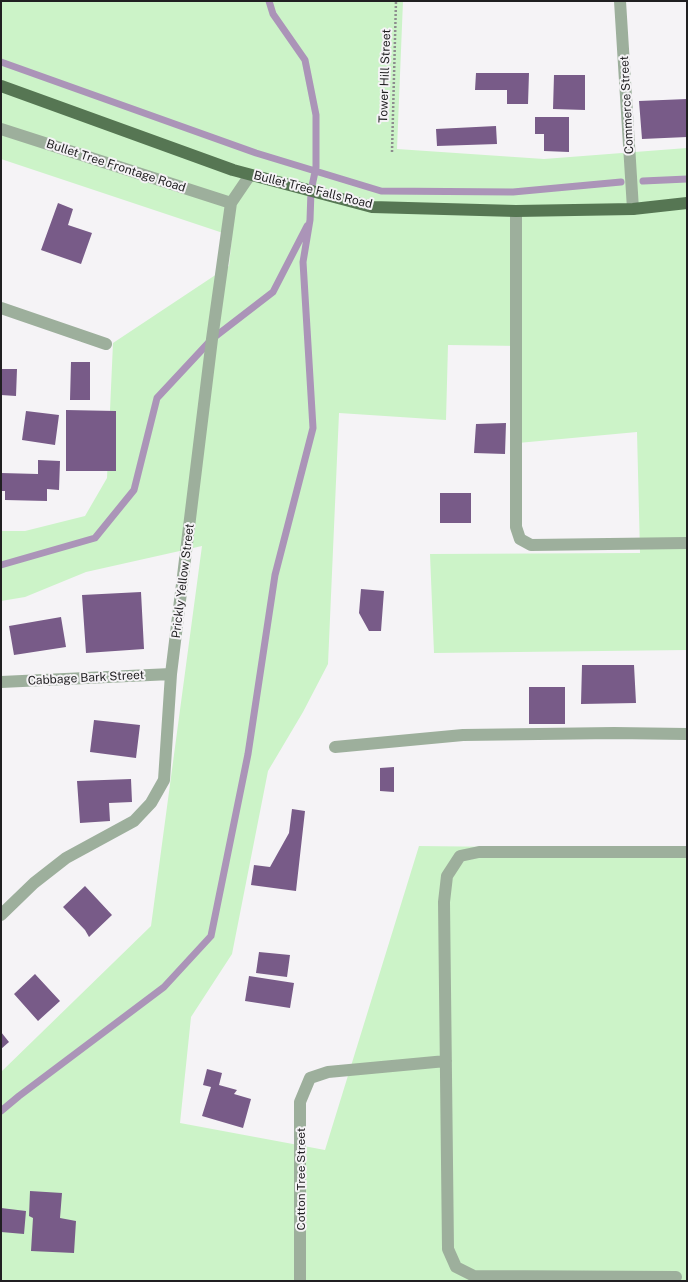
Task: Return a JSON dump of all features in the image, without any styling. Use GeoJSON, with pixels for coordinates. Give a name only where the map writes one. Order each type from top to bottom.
{"type":"FeatureCollection","features":[{"type":"Feature","properties":{"kind":"main road","name":"Bullet Tree Falls Road"},"geometry":{"type":"LineString","coordinates":[[1,86],[233,170],[372,207],[516,211],[633,209],[687,203]]}},
{"type":"Feature","properties":{"kind":"street","name":"Commerce Street"},"geometry":{"type":"LineString","coordinates":[[620,1],[633,209]]}},
{"type":"Feature","properties":{"kind":"street","name":"Bullet Tree Frontage Road"},"geometry":{"type":"LineString","coordinates":[[1,129],[231,203]]}},
{"type":"Feature","properties":{"kind":"street","name":"Prickly Yellow Street"},"geometry":{"type":"LineString","coordinates":[[1,915],[34,883],[66,858],[134,821],[151,803],[164,780],[171,674],[231,203],[250,174]]}},
{"type":"Feature","properties":{"kind":"street"},"geometry":{"type":"LineString","coordinates":[[516,211],[516,527],[520,539],[531,545],[687,543]]}},
{"type":"Feature","properties":{"kind":"street"},"geometry":{"type":"LineString","coordinates":[[1,308],[106,344]]}},
{"type":"Feature","properties":{"kind":"street","name":"Cabbage Bark Street"},"geometry":{"type":"LineString","coordinates":[[1,682],[171,674]]}},
{"type":"Feature","properties":{"kind":"street"},"geometry":{"type":"LineString","coordinates":[[335,747],[463,735],[614,733],[687,734]]}},
{"type":"Feature","properties":{"kind":"street"},"geometry":{"type":"LineString","coordinates":[[676,1277],[474,1276],[456,1267],[448,1249],[444,902],[447,876],[460,856],[479,852],[687,852]]}},
{"type":"Feature","properties":{"kind":"street","name":"Cotton Tree Street"},"geometry":{"type":"LineString","coordinates":[[300,1281],[300,1102],[310,1078],[328,1072],[446,1061]]}},
{"type":"Feature","properties":{"kind":"path","name":"Tower Hill Street"},"geometry":{"type":"LineString","coordinates":[[392,152],[396,1]]}},
{"type":"Feature","properties":{"kind":"green space"},"geometry":{"type":"Polygon","coordinates":[[[1,1],[403,1],[397,149],[544,159],[687,148],[687,650],[434,653],[430,554],[640,553],[637,432],[518,443],[521,346],[448,345],[446,420],[339,413],[328,664],[303,712],[268,771],[232,954],[191,1017],[180,1123],[325,1150],[419,846],[687,849],[687,1281],[1,1281],[1,1072],[151,926],[202,546],[86,572],[25,597],[1,601],[1,531],[25,531],[85,516],[107,478],[113,343],[229,266],[232,236],[1,159],[1,1]]]}},
{"type":"Feature","properties":{"kind":"building"},"geometry":{"type":"Polygon","coordinates":[[[476,73],[529,73],[528,104],[507,104],[507,90],[475,90],[476,73]]]}},
{"type":"Feature","properties":{"kind":"building"},"geometry":{"type":"Polygon","coordinates":[[[554,75],[585,75],[585,110],[553,109],[554,75]]]}},
{"type":"Feature","properties":{"kind":"building"},"geometry":{"type":"Polygon","coordinates":[[[687,99],[687,137],[642,139],[639,101],[687,99]]]}},
{"type":"Feature","properties":{"kind":"building"},"geometry":{"type":"Polygon","coordinates":[[[535,117],[569,117],[569,152],[544,151],[544,134],[535,134],[535,117]]]}},
{"type":"Feature","properties":{"kind":"building"},"geometry":{"type":"Polygon","coordinates":[[[496,126],[497,144],[437,146],[436,129],[496,126]]]}},
{"type":"Feature","properties":{"kind":"building"},"geometry":{"type":"Polygon","coordinates":[[[58,203],[73,209],[68,225],[92,233],[81,264],[41,250],[58,203]]]}},
{"type":"Feature","properties":{"kind":"building"},"geometry":{"type":"Polygon","coordinates":[[[71,362],[90,362],[90,400],[70,400],[71,362]]]}},
{"type":"Feature","properties":{"kind":"building"},"geometry":{"type":"Polygon","coordinates":[[[1,369],[17,369],[16,396],[1,395],[1,369]]]}},
{"type":"Feature","properties":{"kind":"building"},"geometry":{"type":"Polygon","coordinates":[[[66,410],[116,411],[116,471],[66,471],[66,410]]]}},
{"type":"Feature","properties":{"kind":"building"},"geometry":{"type":"Polygon","coordinates":[[[26,411],[59,415],[55,445],[22,440],[26,411]]]}},
{"type":"Feature","properties":{"kind":"building"},"geometry":{"type":"Polygon","coordinates":[[[506,423],[505,454],[474,453],[476,424],[506,423]]]}},
{"type":"Feature","properties":{"kind":"building"},"geometry":{"type":"Polygon","coordinates":[[[38,460],[60,461],[59,490],[47,489],[47,501],[5,500],[5,491],[1,491],[1,473],[38,474],[38,460]]]}},
{"type":"Feature","properties":{"kind":"building"},"geometry":{"type":"Polygon","coordinates":[[[440,493],[471,493],[471,523],[440,523],[440,493]]]}},
{"type":"Feature","properties":{"kind":"building"},"geometry":{"type":"Polygon","coordinates":[[[361,589],[384,591],[381,631],[369,631],[359,613],[361,589]]]}},
{"type":"Feature","properties":{"kind":"building"},"geometry":{"type":"Polygon","coordinates":[[[141,592],[144,649],[86,653],[82,595],[141,592]]]}},
{"type":"Feature","properties":{"kind":"building"},"geometry":{"type":"Polygon","coordinates":[[[61,617],[66,647],[14,655],[9,626],[61,617]]]}},
{"type":"Feature","properties":{"kind":"building"},"geometry":{"type":"Polygon","coordinates":[[[582,665],[634,665],[636,703],[581,704],[582,665]]]}},
{"type":"Feature","properties":{"kind":"building"},"geometry":{"type":"Polygon","coordinates":[[[529,687],[565,687],[565,724],[529,724],[529,687]]]}},
{"type":"Feature","properties":{"kind":"building"},"geometry":{"type":"Polygon","coordinates":[[[94,720],[140,725],[136,758],[90,752],[94,720]]]}},
{"type":"Feature","properties":{"kind":"building"},"geometry":{"type":"Polygon","coordinates":[[[394,767],[394,792],[380,791],[380,768],[394,767]]]}},
{"type":"Feature","properties":{"kind":"building"},"geometry":{"type":"Polygon","coordinates":[[[131,779],[132,802],[109,803],[110,821],[80,823],[77,781],[131,779]]]}},
{"type":"Feature","properties":{"kind":"building"},"geometry":{"type":"Polygon","coordinates":[[[292,809],[305,811],[296,891],[251,885],[254,865],[270,867],[289,833],[292,809]]]}},
{"type":"Feature","properties":{"kind":"building"},"geometry":{"type":"Polygon","coordinates":[[[85,886],[112,915],[89,937],[85,930],[63,907],[85,886]]]}},
{"type":"Feature","properties":{"kind":"building"},"geometry":{"type":"Polygon","coordinates":[[[259,952],[290,955],[287,977],[256,973],[259,952]]]}},
{"type":"Feature","properties":{"kind":"building"},"geometry":{"type":"Polygon","coordinates":[[[35,974],[60,1001],[38,1021],[14,994],[35,974]]]}},
{"type":"Feature","properties":{"kind":"building"},"geometry":{"type":"Polygon","coordinates":[[[249,976],[294,983],[290,1008],[245,1001],[249,976]]]}},
{"type":"Feature","properties":{"kind":"building"},"geometry":{"type":"Polygon","coordinates":[[[1,1032],[9,1042],[1,1049],[1,1032]]]}},
{"type":"Feature","properties":{"kind":"building"},"geometry":{"type":"Polygon","coordinates":[[[207,1069],[222,1073],[219,1085],[237,1090],[234,1094],[251,1099],[243,1128],[202,1116],[211,1087],[203,1085],[207,1069]]]}},
{"type":"Feature","properties":{"kind":"building"},"geometry":{"type":"Polygon","coordinates":[[[30,1191],[62,1193],[60,1218],[76,1221],[74,1253],[31,1251],[33,1218],[29,1216],[30,1191]]]}},
{"type":"Feature","properties":{"kind":"building"},"geometry":{"type":"Polygon","coordinates":[[[1,1208],[26,1211],[24,1234],[1,1232],[1,1208]]]}},
{"type":"Feature","properties":{"kind":"waterway"},"geometry":{"type":"LineString","coordinates":[[1,1111],[164,987],[211,936],[248,754],[275,575],[313,428],[303,262],[310,220],[311,191],[316,167],[316,115],[305,60],[273,14],[269,1]]}},
{"type":"Feature","properties":{"kind":"waterway"},"geometry":{"type":"LineString","coordinates":[[1,62],[256,153],[381,191],[513,192],[621,182]]}},
{"type":"Feature","properties":{"kind":"waterway"},"geometry":{"type":"LineString","coordinates":[[643,181],[687,179]]}},
{"type":"Feature","properties":{"kind":"waterway"},"geometry":{"type":"LineString","coordinates":[[1,565],[95,538],[134,490],[157,398],[212,339],[273,292],[307,226]]}}]}
